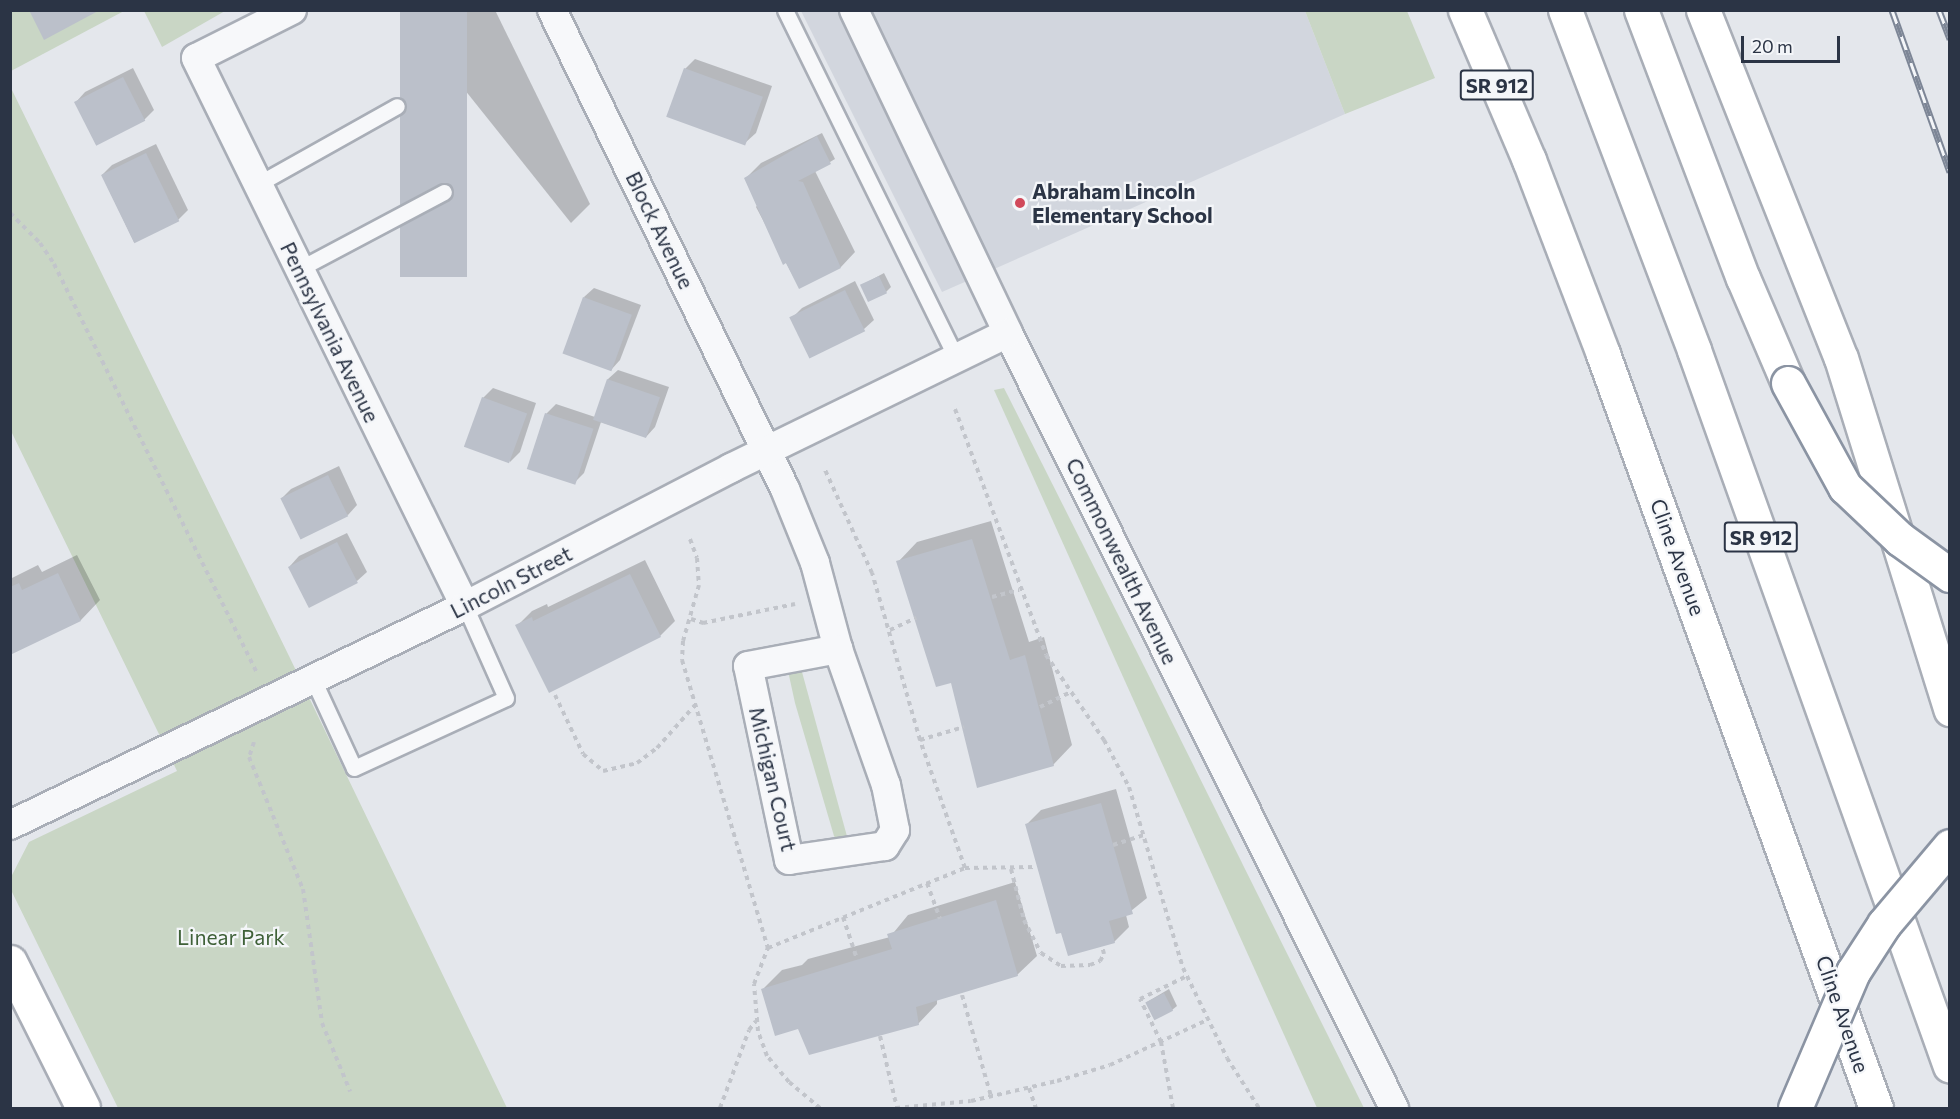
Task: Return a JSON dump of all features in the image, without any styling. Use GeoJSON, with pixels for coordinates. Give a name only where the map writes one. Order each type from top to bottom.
{"type":"FeatureCollection","features":[{"type":"Feature","properties":{"kind":"main road","name":"Cline Avenue"},"geometry":{"type":"LineString","coordinates":[[1465,10],[1529,160],[1603,354],[1876,1108]]}},
{"type":"Feature","properties":{"kind":"main road","name":"SR 912"},"geometry":{"type":"LineString","coordinates":[[1565,10],[1702,373],[1950,1066]]}},
{"type":"Feature","properties":{"kind":"main road"},"geometry":{"type":"LineString","coordinates":[[1641,10],[1743,279],[1788,383],[1845,487],[1900,539],[1950,575]]}},
{"type":"Feature","properties":{"kind":"main road"},"geometry":{"type":"LineString","coordinates":[[1703,10],[1841,358],[1950,709]]}},
{"type":"Feature","properties":{"kind":"main road"},"geometry":{"type":"LineString","coordinates":[[1795,1108],[1853,972],[1884,924],[1950,846]]}},
{"type":"Feature","properties":{"kind":"main road"},"geometry":{"type":"LineString","coordinates":[[10,962],[83,1108]]}},
{"type":"Feature","properties":{"kind":"street","name":"Pennsylvania Avenue"},"geometry":{"type":"LineString","coordinates":[[292,10],[196,58],[465,606]]}},
{"type":"Feature","properties":{"kind":"street","name":"Block Avenue"},"geometry":{"type":"LineString","coordinates":[[552,10],[767,450]]}},
{"type":"Feature","properties":{"kind":"street","name":"Commonwealth Avenue"},"geometry":{"type":"LineString","coordinates":[[854,10],[1008,333],[1394,1108]]}},
{"type":"Feature","properties":{"kind":"street","name":"Lincoln Street"},"geometry":{"type":"LineString","coordinates":[[10,825],[312,677],[465,606],[767,450],[1008,333]]}},
{"type":"Feature","properties":{"kind":"street","name":"Michigan Court"},"geometry":{"type":"LineString","coordinates":[[767,450],[815,563],[838,649],[886,785],[895,830],[885,846],[789,860],[748,666],[838,649]]}},
{"type":"Feature","properties":{"kind":"lane"},"geometry":{"type":"LineString","coordinates":[[785,10],[956,358]]}},
{"type":"Feature","properties":{"kind":"lane"},"geometry":{"type":"LineString","coordinates":[[258,184],[397,106]]}},
{"type":"Feature","properties":{"kind":"lane"},"geometry":{"type":"LineString","coordinates":[[299,269],[444,192]]}},
{"type":"Feature","properties":{"kind":"lane"},"geometry":{"type":"LineString","coordinates":[[312,677],[354,768],[506,698],[465,606]]}},
{"type":"Feature","properties":{"kind":"path"},"geometry":{"type":"LineString","coordinates":[[10,213],[40,243],[54,264],[269,698],[249,757],[303,889],[322,1023],[350,1091]]}},
{"type":"Feature","properties":{"kind":"path"},"geometry":{"type":"LineString","coordinates":[[955,409],[1019,590],[1046,655],[1104,740],[1129,787],[1187,976],[1207,1020],[1259,1108]]}},
{"type":"Feature","properties":{"kind":"path"},"geometry":{"type":"LineString","coordinates":[[690,539],[697,558],[699,585],[683,641],[682,660],[768,948]]}},
{"type":"Feature","properties":{"kind":"path"},"geometry":{"type":"LineString","coordinates":[[992,597],[1019,590]]}},
{"type":"Feature","properties":{"kind":"path"},"geometry":{"type":"LineString","coordinates":[[691,619],[703,623],[802,603]]}},
{"type":"Feature","properties":{"kind":"path"},"geometry":{"type":"LineString","coordinates":[[890,630],[916,618]]}},
{"type":"Feature","properties":{"kind":"path"},"geometry":{"type":"LineString","coordinates":[[1040,707],[1071,692]]}},
{"type":"Feature","properties":{"kind":"path"},"geometry":{"type":"LineString","coordinates":[[555,695],[583,754],[603,771],[637,763],[657,748],[695,704]]}},
{"type":"Feature","properties":{"kind":"path"},"geometry":{"type":"LineString","coordinates":[[920,740],[964,727]]}},
{"type":"Feature","properties":{"kind":"path"},"geometry":{"type":"LineString","coordinates":[[1113,845],[1143,835]]}},
{"type":"Feature","properties":{"kind":"path"},"geometry":{"type":"LineString","coordinates":[[965,868],[1037,867]]}},
{"type":"Feature","properties":{"kind":"path"},"geometry":{"type":"LineString","coordinates":[[1011,869],[1024,920],[1041,953],[1061,966],[1090,965],[1100,961],[1102,946]]}},
{"type":"Feature","properties":{"kind":"path"},"geometry":{"type":"LineString","coordinates":[[927,883],[940,918]]}},
{"type":"Feature","properties":{"kind":"path"},"geometry":{"type":"LineString","coordinates":[[843,917],[857,958]]}},
{"type":"Feature","properties":{"kind":"path"},"geometry":{"type":"LineString","coordinates":[[1173,1108],[1161,1042],[1140,999],[1187,976]]}},
{"type":"Feature","properties":{"kind":"path"},"geometry":{"type":"LineString","coordinates":[[962,995],[991,1096]]}},
{"type":"Feature","properties":{"kind":"path"},"geometry":{"type":"LineString","coordinates":[[880,1036],[897,1108],[940,1106],[1029,1088],[1110,1065],[1207,1020]]}},
{"type":"Feature","properties":{"kind":"path"},"geometry":{"type":"LineString","coordinates":[[720,1108],[749,1030],[756,1021]]}},
{"type":"Feature","properties":{"kind":"path"},"geometry":{"type":"LineString","coordinates":[[1029,1088],[1036,1108]]}},
{"type":"Feature","properties":{"kind":"shaded area","name":"Abraham Lincoln Elementary School"},"geometry":{"type":"Polygon","coordinates":[[[801,11],[1305,11],[1345,114],[942,292],[801,11]]]}},
{"type":"Feature","properties":{"kind":"green space"},"geometry":{"type":"Polygon","coordinates":[[[11,11],[124,11],[11,71],[11,11]]]}},
{"type":"Feature","properties":{"kind":"green space"},"geometry":{"type":"Polygon","coordinates":[[[144,11],[225,11],[162,47],[144,11]]]}},
{"type":"Feature","properties":{"kind":"green space"},"geometry":{"type":"Polygon","coordinates":[[[1305,11],[1407,11],[1435,78],[1345,114],[1305,11]]]}},
{"type":"Feature","properties":{"kind":"green space","name":"Linear Park"},"geometry":{"type":"Polygon","coordinates":[[[10,86],[507,1108],[118,1108],[11,890],[11,877],[29,842],[177,771],[11,431],[10,86]]]}},
{"type":"Feature","properties":{"kind":"green space"},"geometry":{"type":"Polygon","coordinates":[[[1004,388],[1364,1108],[1317,1108],[994,390],[1004,388]]]}},
{"type":"Feature","properties":{"kind":"green space"},"geometry":{"type":"Polygon","coordinates":[[[799,667],[848,840],[838,842],[834,836],[795,703],[788,671],[799,667]]]}},
{"type":"Feature","properties":{"kind":"building"},"geometry":{"type":"Polygon","coordinates":[[[29,10],[100,10],[44,40],[29,10]]]}},
{"type":"Feature","properties":{"kind":"building"},"geometry":{"type":"Polygon","coordinates":[[[400,10],[467,10],[467,277],[400,277],[400,10]]]}},
{"type":"Feature","properties":{"kind":"building"},"geometry":{"type":"Polygon","coordinates":[[[684,68],[763,97],[745,146],[666,117],[684,68]]]}},
{"type":"Feature","properties":{"kind":"building"},"geometry":{"type":"Polygon","coordinates":[[[123,77],[145,121],[96,146],[74,102],[123,77]]]}},
{"type":"Feature","properties":{"kind":"building"},"geometry":{"type":"Polygon","coordinates":[[[817,136],[831,164],[798,181],[803,182],[841,268],[799,289],[786,263],[783,265],[744,178],[817,136]]]}},
{"type":"Feature","properties":{"kind":"building"},"geometry":{"type":"Polygon","coordinates":[[[146,153],[179,221],[134,243],[101,175],[146,153]]]}},
{"type":"Feature","properties":{"kind":"building"},"geometry":{"type":"Polygon","coordinates":[[[879,276],[887,293],[868,302],[860,285],[879,276]]]}},
{"type":"Feature","properties":{"kind":"building"},"geometry":{"type":"Polygon","coordinates":[[[845,290],[865,331],[809,359],[789,317],[845,290]]]}},
{"type":"Feature","properties":{"kind":"building"},"geometry":{"type":"Polygon","coordinates":[[[583,297],[632,315],[611,371],[562,353],[583,297]]]}},
{"type":"Feature","properties":{"kind":"building"},"geometry":{"type":"Polygon","coordinates":[[[607,379],[660,397],[646,438],[593,420],[607,379]]]}},
{"type":"Feature","properties":{"kind":"building"},"geometry":{"type":"Polygon","coordinates":[[[482,397],[527,413],[509,463],[464,447],[482,397]]]}},
{"type":"Feature","properties":{"kind":"building"},"geometry":{"type":"Polygon","coordinates":[[[545,413],[594,429],[575,485],[527,469],[545,413]]]}},
{"type":"Feature","properties":{"kind":"building"},"geometry":{"type":"Polygon","coordinates":[[[328,475],[348,516],[301,540],[280,498],[328,475]]]}},
{"type":"Feature","properties":{"kind":"building"},"geometry":{"type":"Polygon","coordinates":[[[972,539],[1010,660],[1025,655],[1054,766],[977,788],[951,683],[936,687],[896,561],[972,539]]]}},
{"type":"Feature","properties":{"kind":"building"},"geometry":{"type":"Polygon","coordinates":[[[337,542],[358,583],[309,608],[288,567],[337,542]]]}},
{"type":"Feature","properties":{"kind":"building"},"geometry":{"type":"Polygon","coordinates":[[[58,573],[81,621],[10,655],[10,587],[19,583],[22,590],[58,573]]]}},
{"type":"Feature","properties":{"kind":"building"},"geometry":{"type":"Polygon","coordinates":[[[630,574],[661,637],[549,693],[515,625],[532,617],[533,621],[630,574]]]}},
{"type":"Feature","properties":{"kind":"building"},"geometry":{"type":"Polygon","coordinates":[[[1101,803],[1133,914],[1109,921],[1115,943],[1068,956],[1061,933],[1056,934],[1025,824],[1101,803]]]}},
{"type":"Feature","properties":{"kind":"building"},"geometry":{"type":"Polygon","coordinates":[[[996,900],[1018,976],[916,1007],[919,1025],[809,1055],[798,1029],[775,1036],[761,989],[892,949],[887,934],[996,900]]]}},
{"type":"Feature","properties":{"kind":"building"},"geometry":{"type":"Polygon","coordinates":[[[1164,993],[1173,1011],[1154,1020],[1145,1003],[1164,993]]]}},
{"type":"Feature","properties":{"kind":"railway"},"geometry":{"type":"LineString","coordinates":[[1892,10],[1950,172]]}},
{"type":"Feature","properties":{"kind":"railway"},"geometry":{"type":"LineString","coordinates":[[1939,10],[1950,39]]}},
{"type":"Feature","properties":{"kind":"place","name":"Abraham Lincoln Elementary School"},"geometry":{"type":"Point","coordinates":[1020,203]}}]}
